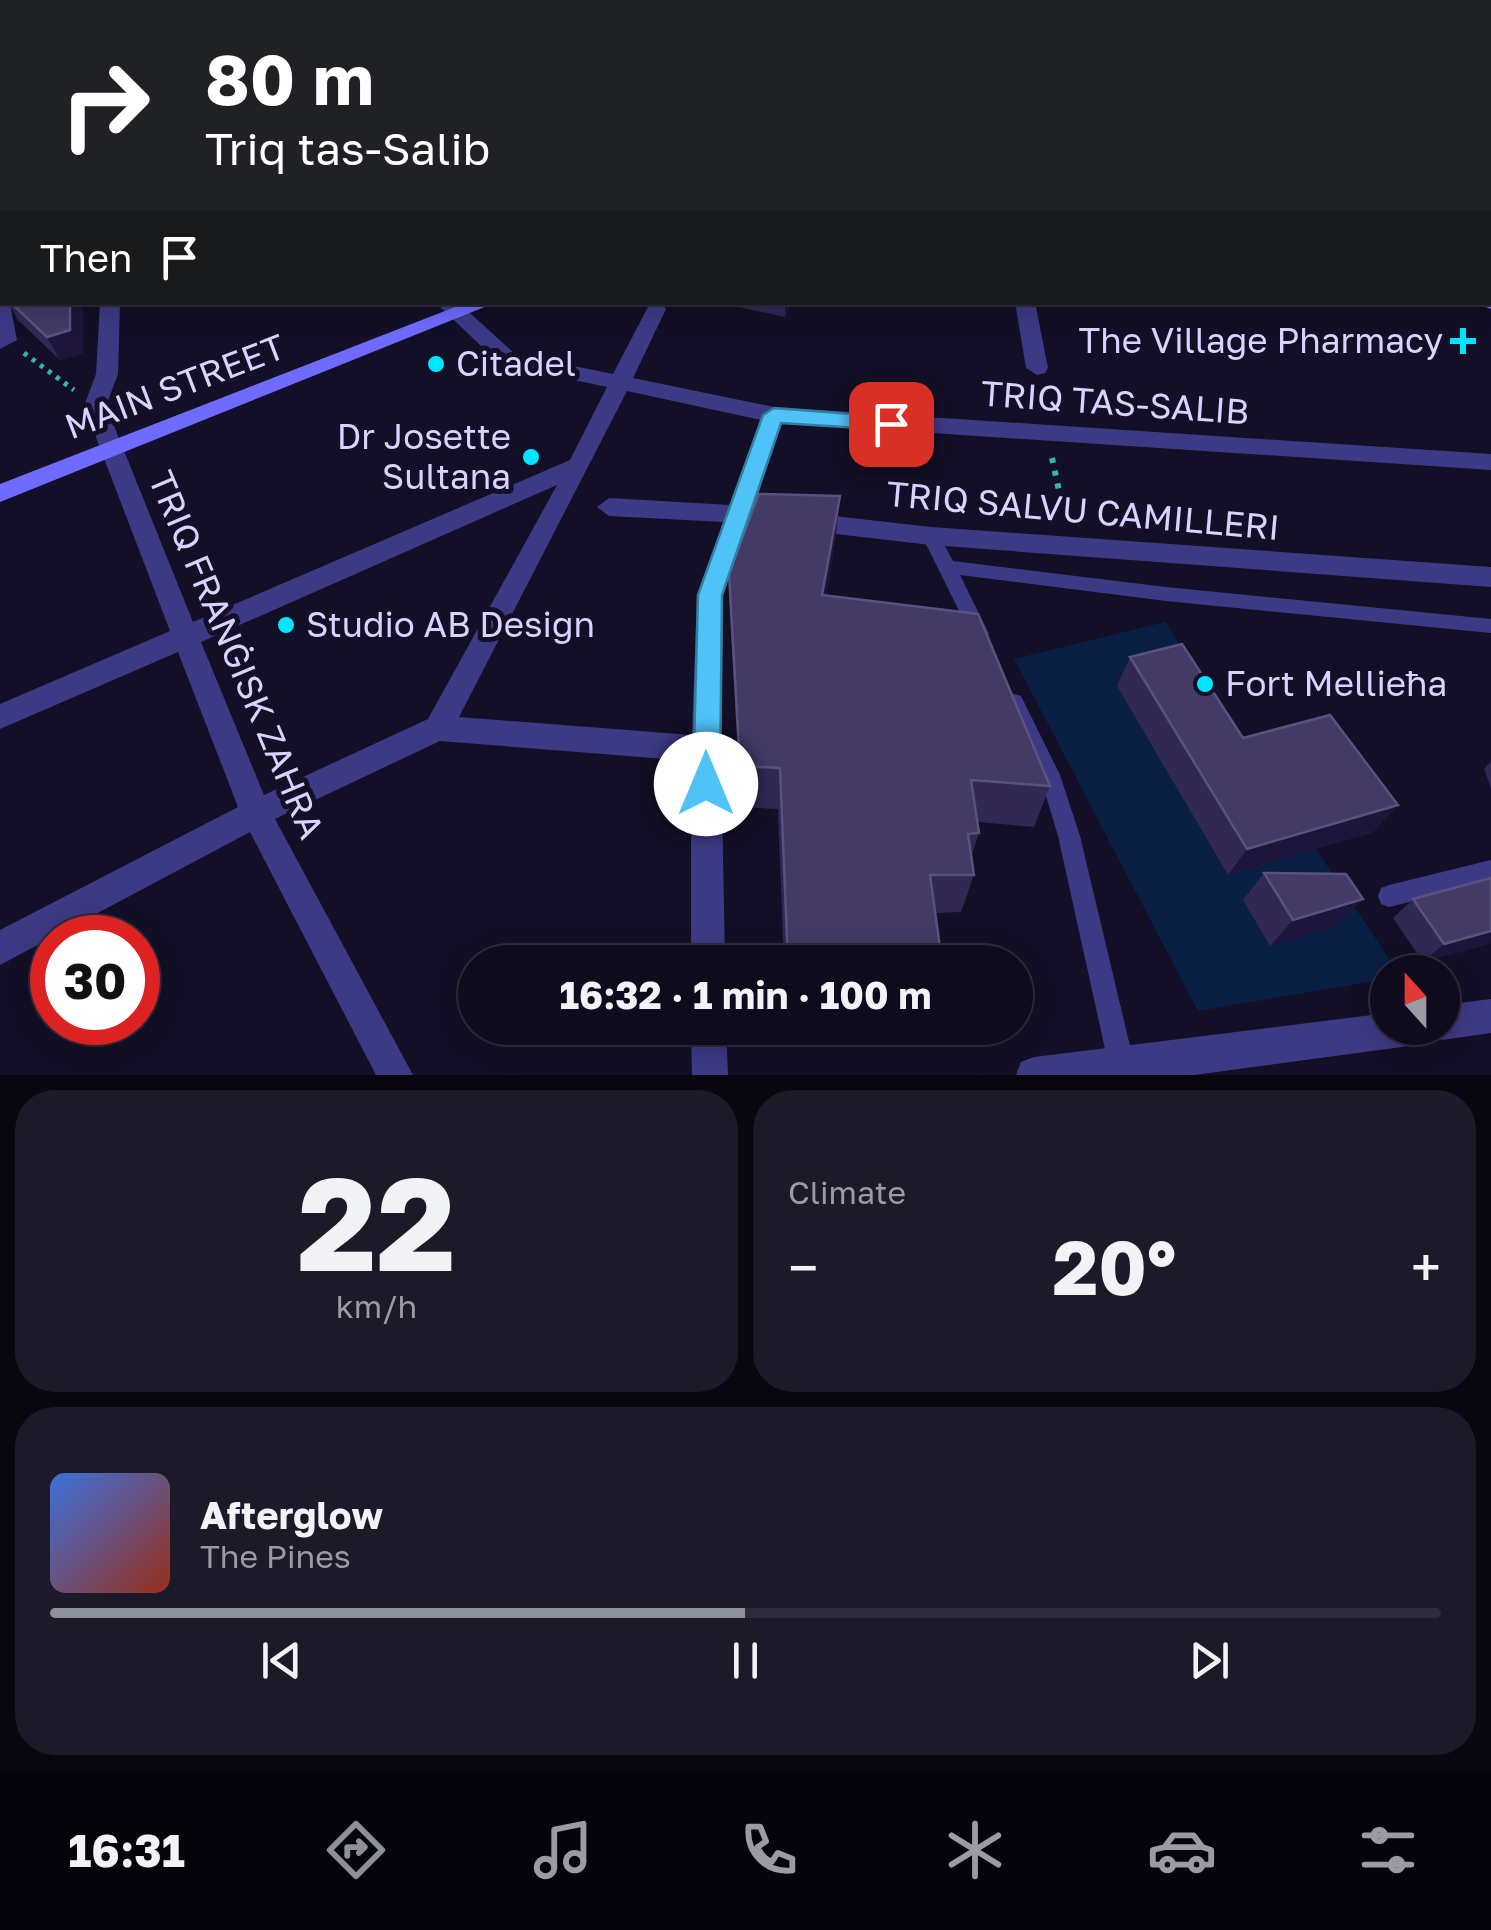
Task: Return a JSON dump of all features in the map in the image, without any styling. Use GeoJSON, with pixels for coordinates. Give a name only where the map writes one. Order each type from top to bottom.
{"type":"FeatureCollection","features":[{"type":"Feature","properties":{"kind":"main road","name":"MAIN STREET"},"geometry":{"type":"LineString","coordinates":[[0,493],[451,308]]}},
{"type":"Feature","properties":{"kind":"street"},"geometry":{"type":"LineString","coordinates":[[0,305],[3,341]]}},
{"type":"Feature","properties":{"kind":"street"},"geometry":{"type":"LineString","coordinates":[[95,406],[107,374],[110,305]]}},
{"type":"Feature","properties":{"kind":"street"},"geometry":{"type":"LineString","coordinates":[[1026,305],[1037,368]]}},
{"type":"Feature","properties":{"kind":"street","name":"TRIQ TAS-SALIB"},"geometry":{"type":"LineString","coordinates":[[451,308],[508,358],[774,415],[1491,462]]}},
{"type":"Feature","properties":{"kind":"street"},"geometry":{"type":"LineString","coordinates":[[438,728],[579,466],[656,309]]}},
{"type":"Feature","properties":{"kind":"street","name":"TRIQ FRANĠISK ZAHRA"},"geometry":{"type":"LineString","coordinates":[[95,406],[256,813],[395,1075]]}},
{"type":"Feature","properties":{"kind":"street"},"geometry":{"type":"LineString","coordinates":[[708,945],[706,749],[710,595],[774,415]]}},
{"type":"Feature","properties":{"kind":"street"},"geometry":{"type":"LineString","coordinates":[[0,718],[579,466]]}},
{"type":"Feature","properties":{"kind":"street","name":"TRIQ SALVU CAMILLERI"},"geometry":{"type":"LineString","coordinates":[[609,507],[737,514],[931,536],[1491,577]]}},
{"type":"Feature","properties":{"kind":"street"},"geometry":{"type":"LineString","coordinates":[[0,948],[256,813],[438,728],[706,749]]}},
{"type":"Feature","properties":{"kind":"street"},"geometry":{"type":"LineString","coordinates":[[1460,1020],[1491,1016]]}},
{"type":"Feature","properties":{"kind":"street"},"geometry":{"type":"LineString","coordinates":[[1036,1075],[1122,1068],[1370,1034]]}},
{"type":"Feature","properties":{"kind":"street"},"geometry":{"type":"LineString","coordinates":[[709,1045],[710,1075]]}},
{"type":"Feature","properties":{"kind":"lane"},"geometry":{"type":"LineString","coordinates":[[931,536],[990,654]]}},
{"type":"Feature","properties":{"kind":"lane"},"geometry":{"type":"LineString","coordinates":[[947,567],[1166,594],[1491,626]]}},
{"type":"Feature","properties":{"kind":"lane"},"geometry":{"type":"LineString","coordinates":[[1007,689],[1050,776],[1069,836],[1122,1068]]}},
{"type":"Feature","properties":{"kind":"lane"},"geometry":{"type":"LineString","coordinates":[[1389,896],[1491,870]]}},
{"type":"Feature","properties":{"kind":"path"},"geometry":{"type":"LineString","coordinates":[[3,341],[95,406]]}},
{"type":"Feature","properties":{"kind":"path"},"geometry":{"type":"LineString","coordinates":[[1047,434],[1071,547]]}},
{"type":"Feature","properties":{"kind":"water"},"geometry":{"type":"Polygon","coordinates":[[[1165,622],[1387,955],[1370,955],[1370,982],[1198,1011],[1014,659],[1165,622]]]}},
{"type":"Feature","properties":{"kind":"building"},"geometry":{"type":"Polygon","coordinates":[[[13,305],[70,305],[70,330],[47,337],[13,305]]]}},
{"type":"Feature","properties":{"kind":"building"},"geometry":{"type":"Polygon","coordinates":[[[759,494],[840,496],[822,595],[978,614],[1050,786],[971,780],[979,833],[968,834],[974,875],[930,875],[940,945],[787,945],[780,768],[740,766],[729,573],[759,494]]]}},
{"type":"Feature","properties":{"kind":"building"},"geometry":{"type":"Polygon","coordinates":[[[1182,644],[1243,738],[1330,715],[1398,805],[1247,849],[1130,657],[1182,644]]]}},
{"type":"Feature","properties":{"kind":"building"},"geometry":{"type":"Polygon","coordinates":[[[1264,873],[1346,874],[1363,899],[1293,920],[1264,873]]]}},
{"type":"Feature","properties":{"kind":"building"},"geometry":{"type":"Polygon","coordinates":[[[1491,878],[1491,931],[1444,944],[1413,899],[1491,878]]]}},
{"type":"Feature","properties":{"kind":"place","name":"The Village Pharmacy"},"geometry":{"type":"Point","coordinates":[1463,341]}},
{"type":"Feature","properties":{"kind":"place","name":"Citadel"},"geometry":{"type":"Point","coordinates":[436,364]}},
{"type":"Feature","properties":{"kind":"place","name":"Dr Josette Sultana"},"geometry":{"type":"Point","coordinates":[531,457]}},
{"type":"Feature","properties":{"kind":"place","name":"Studio AB Design"},"geometry":{"type":"Point","coordinates":[286,625]}},
{"type":"Feature","properties":{"kind":"place","name":"Fort Mellieħa"},"geometry":{"type":"Point","coordinates":[1205,684]}},
{"type":"Feature","properties":{"kind":"route"},"geometry":{"type":"LineString","coordinates":[[706,784],[710,595],[774,415],[891,424]]}}]}
